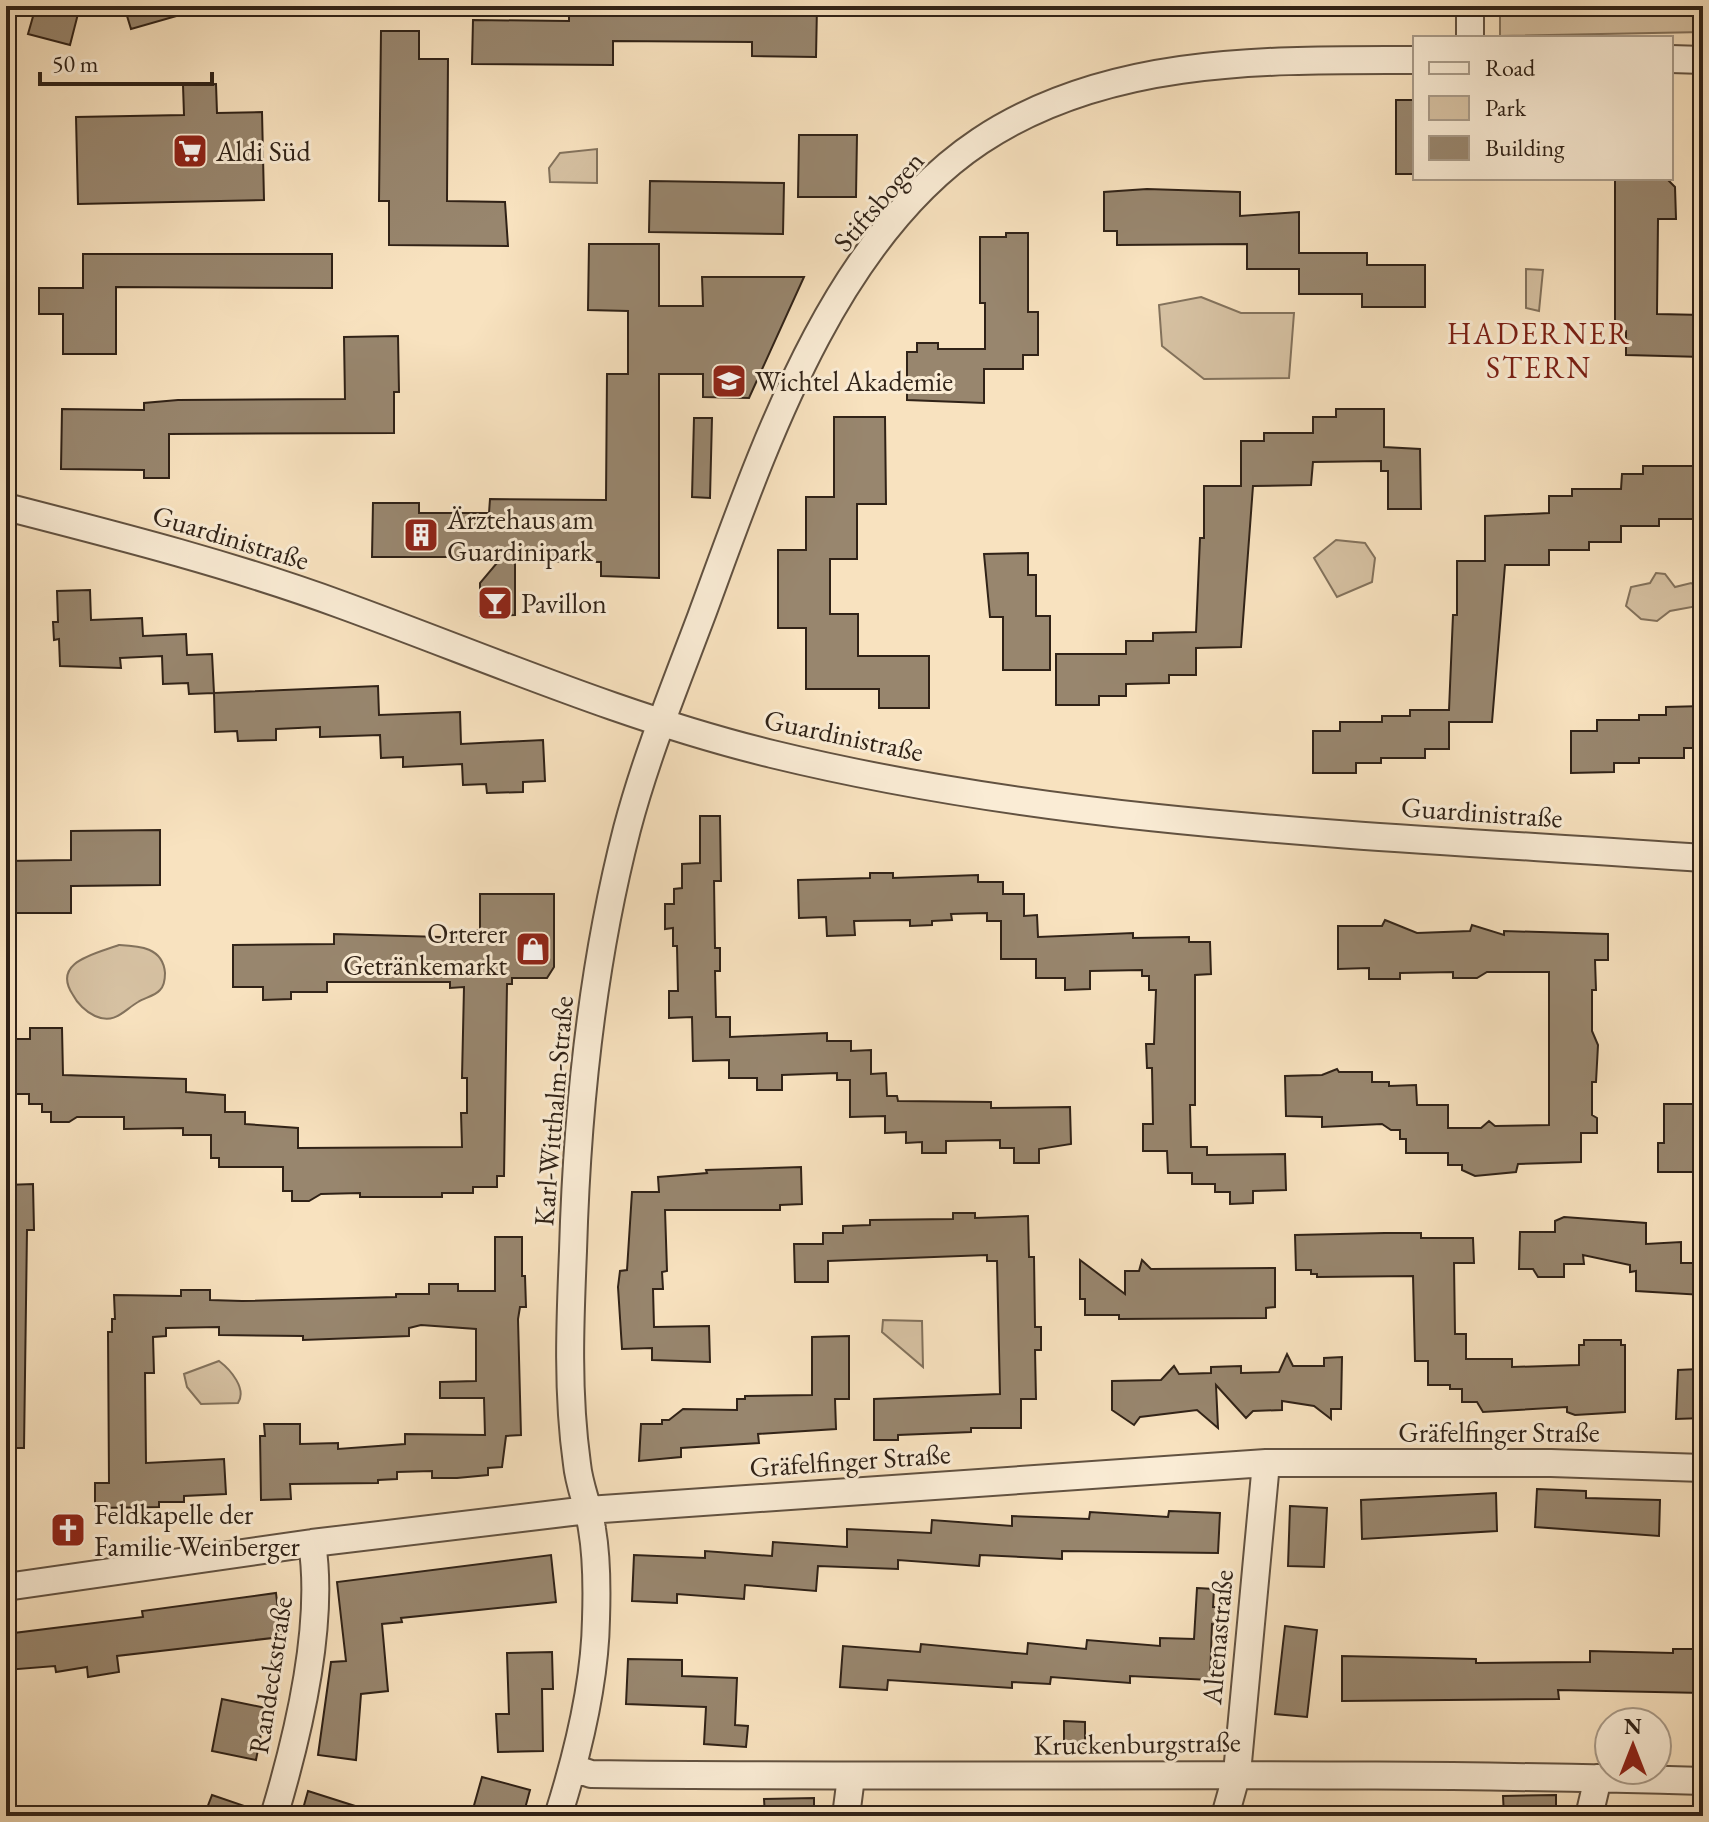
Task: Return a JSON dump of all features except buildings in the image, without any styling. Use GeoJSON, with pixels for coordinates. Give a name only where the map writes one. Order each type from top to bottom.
{"type":"FeatureCollection","features":[{"type":"Feature","properties":{"kind":"street"},"geometry":{"type":"LineString","coordinates":[[1470,6],[1470,36]]}},
{"type":"Feature","properties":{"kind":"street"},"geometry":{"type":"LineString","coordinates":[[1673,59],[1703,60]]}},
{"type":"Feature","properties":{"kind":"street","name":"Stiftsbogen"},"geometry":{"type":"LineString","coordinates":[[661,725],[752,480],[821,328],[874,245],[923,189],[979,141],[1038,108],[1087,91],[1213,65],[1413,60]]}},
{"type":"Feature","properties":{"kind":"street","name":"Guardinistraße"},"geometry":{"type":"LineString","coordinates":[[6,507],[153,544],[341,604],[661,725],[774,755],[890,779],[1045,803],[1325,832],[1703,858]]}},
{"type":"Feature","properties":{"kind":"street","name":"Karl-Witthalm-Straße"},"geometry":{"type":"LineString","coordinates":[[558,1816],[573,1768],[590,1684],[597,1622],[594,1545],[577,1468],[570,1390],[574,1212],[589,1038],[627,827],[661,725]]}},
{"type":"Feature","properties":{"kind":"street","name":"Gräfelfinger Straße"},"geometry":{"type":"LineString","coordinates":[[6,1587],[312,1543],[588,1510],[1266,1463],[1551,1463],[1703,1468]]}},
{"type":"Feature","properties":{"kind":"street","name":"Altenastraße"},"geometry":{"type":"LineString","coordinates":[[1225,1816],[1237,1773],[1266,1463]]}},
{"type":"Feature","properties":{"kind":"street","name":"Randeckstraße"},"geometry":{"type":"LineString","coordinates":[[274,1816],[285,1778],[308,1664],[317,1576],[312,1543]]}},
{"type":"Feature","properties":{"kind":"street","name":"Kruckenburgstraße"},"geometry":{"type":"LineString","coordinates":[[573,1768],[591,1774],[851,1777],[1237,1773],[1593,1778]]}},
{"type":"Feature","properties":{"kind":"street"},"geometry":{"type":"LineString","coordinates":[[846,1816],[851,1777]]}},
{"type":"Feature","properties":{"kind":"street","name":"Kruckenburgstraße"},"geometry":{"type":"LineString","coordinates":[[1673,1780],[1703,1781]]}},
{"type":"Feature","properties":{"kind":"street"},"geometry":{"type":"LineString","coordinates":[[1589,1816],[1596,1786]]}},
{"type":"Feature","properties":{"kind":"green space"},"geometry":{"type":"Polygon","coordinates":[[[1500,6],[1703,6],[1703,32],[1500,36],[1500,6]]]}},
{"type":"Feature","properties":{"kind":"green space"},"geometry":{"type":"Polygon","coordinates":[[[597,149],[597,183],[550,182],[549,168],[560,153],[597,149]]]}},
{"type":"Feature","properties":{"kind":"green space"},"geometry":{"type":"Polygon","coordinates":[[[1526,269],[1543,270],[1539,311],[1526,308],[1526,269]]]}},
{"type":"Feature","properties":{"kind":"green space"},"geometry":{"type":"Polygon","coordinates":[[[1201,297],[1241,313],[1294,313],[1289,378],[1204,379],[1162,346],[1159,305],[1201,297]]]}},
{"type":"Feature","properties":{"kind":"green space"},"geometry":{"type":"Polygon","coordinates":[[[1336,540],[1365,543],[1375,558],[1372,582],[1337,597],[1314,558],[1336,540]]]}},
{"type":"Feature","properties":{"kind":"green space"},"geometry":{"type":"Polygon","coordinates":[[[1656,573],[1665,574],[1675,587],[1691,583],[1703,591],[1703,605],[1670,611],[1657,621],[1641,619],[1626,606],[1631,587],[1650,583],[1656,573]]]}},
{"type":"Feature","properties":{"kind":"green space"},"geometry":{"type":"Polygon","coordinates":[[[119,945],[142,947],[155,953],[163,964],[164,982],[158,992],[114,1018],[102,1018],[88,1012],[77,1001],[68,984],[68,975],[79,961],[119,945]]]}},
{"type":"Feature","properties":{"kind":"green space"},"geometry":{"type":"Polygon","coordinates":[[[883,1320],[922,1321],[923,1367],[882,1332],[883,1320]]]}},
{"type":"Feature","properties":{"kind":"green space"},"geometry":{"type":"Polygon","coordinates":[[[219,1361],[239,1386],[238,1403],[201,1404],[187,1387],[184,1374],[219,1361]]]}},
{"type":"Feature","properties":{"kind":"place","name":"Aldi Süd"},"geometry":{"type":"Point","coordinates":[190,151]}},
{"type":"Feature","properties":{"kind":"place","name":"Wichtel Akademie"},"geometry":{"type":"Point","coordinates":[729,381]}},
{"type":"Feature","properties":{"kind":"place","name":"Ärztehaus am Guardinipark"},"geometry":{"type":"Point","coordinates":[421,535]}},
{"type":"Feature","properties":{"kind":"place","name":"Pavillon"},"geometry":{"type":"Point","coordinates":[495,603]}},
{"type":"Feature","properties":{"kind":"place","name":"Orterer Getränkemarkt"},"geometry":{"type":"Point","coordinates":[533,949]}},
{"type":"Feature","properties":{"kind":"place","name":"Feldkapelle der Familie Weinberger"},"geometry":{"type":"Point","coordinates":[68,1530]}},
{"type":"Feature","properties":{"kind":"district","name":"HADERNER STERN"},"geometry":{"type":"Point","coordinates":[1539,350]}}]}
